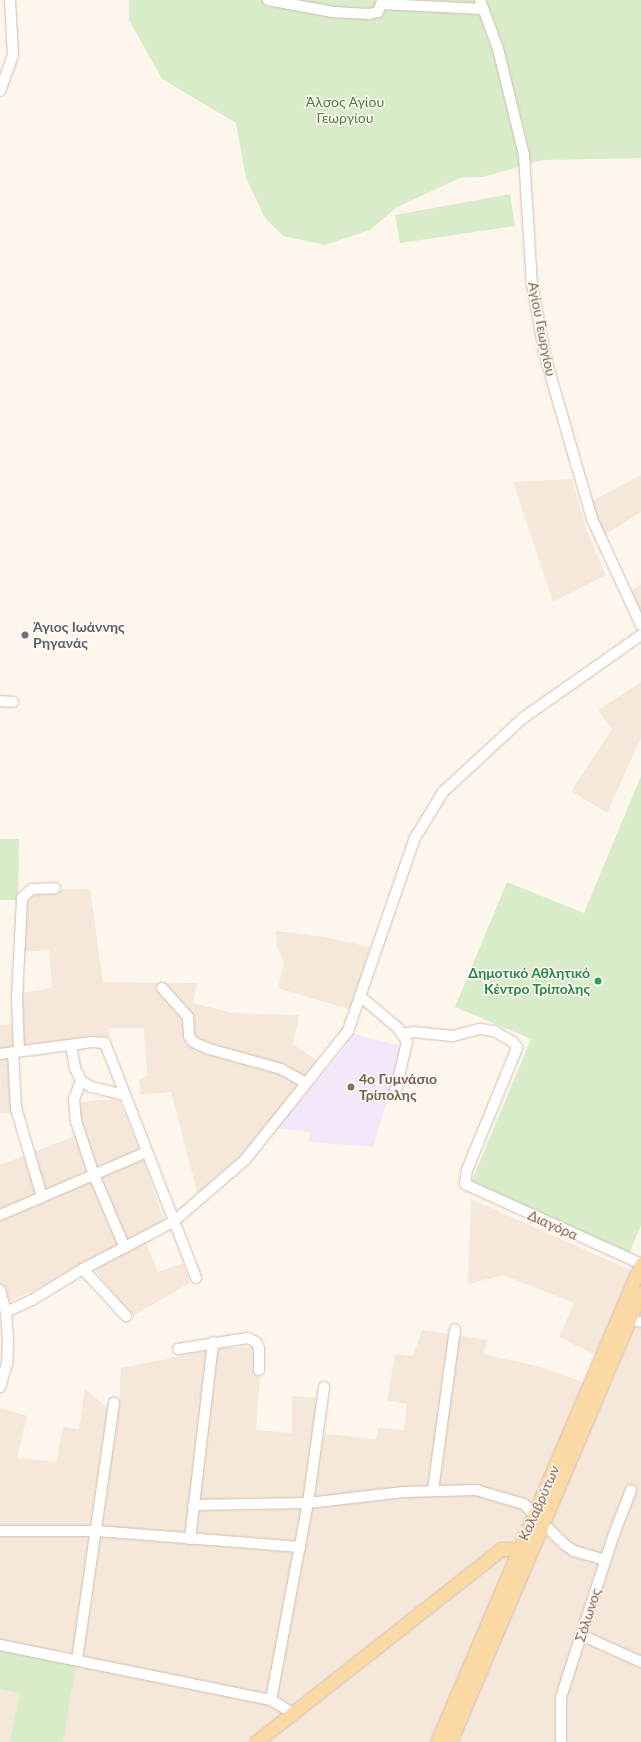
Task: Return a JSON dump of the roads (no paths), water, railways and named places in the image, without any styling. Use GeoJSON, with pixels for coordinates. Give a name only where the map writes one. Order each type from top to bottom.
{"type":"FeatureCollection","features":[{"type":"Feature","properties":{"kind":"main road","name":"Καλαβρύτων"},"geometry":{"type":"LineString","coordinates":[[629,1320],[641,1264]]}},
{"type":"Feature","properties":{"kind":"main road","name":"Καλαβρύτων"},"geometry":{"type":"LineString","coordinates":[[437,1742],[641,1293]]}},
{"type":"Feature","properties":{"kind":"main road"},"geometry":{"type":"LineString","coordinates":[[256,1742],[501,1549],[522,1553]]}},
{"type":"Feature","properties":{"kind":"main road","name":"Καλαβρύτων"},"geometry":{"type":"LineString","coordinates":[[450,1742],[522,1553]]}},
{"type":"Feature","properties":{"kind":"street"},"geometry":{"type":"LineString","coordinates":[[0,91],[13,55],[10,0]]}},
{"type":"Feature","properties":{"kind":"street"},"geometry":{"type":"LineString","coordinates":[[268,0],[333,12],[370,14],[378,12],[381,2],[481,5]]}},
{"type":"Feature","properties":{"kind":"street","name":"Αγίου Γεωργίου"},"geometry":{"type":"LineString","coordinates":[[481,5],[498,49],[524,155],[532,284],[545,356],[592,519],[641,625]]}},
{"type":"Feature","properties":{"kind":"street"},"geometry":{"type":"LineString","coordinates":[[4,1318],[83,1269],[173,1222],[245,1160],[348,1030],[415,838],[443,792],[523,718],[641,635]]}},
{"type":"Feature","properties":{"kind":"street"},"geometry":{"type":"LineString","coordinates":[[0,701],[13,702]]}},
{"type":"Feature","properties":{"kind":"street"},"geometry":{"type":"LineString","coordinates":[[42,1197],[16,1108],[17,998],[22,898],[32,889],[55,888]]}},
{"type":"Feature","properties":{"kind":"street"},"geometry":{"type":"LineString","coordinates":[[162,988],[188,1017],[189,1036],[193,1042],[209,1049],[281,1069],[306,1083]]}},
{"type":"Feature","properties":{"kind":"street"},"geometry":{"type":"LineString","coordinates":[[360,997],[403,1034],[407,1047],[394,1093]]}},
{"type":"Feature","properties":{"kind":"street","name":"Διαγόρα"},"geometry":{"type":"LineString","coordinates":[[403,1034],[413,1032],[453,1036],[475,1030],[487,1029],[507,1037],[516,1048],[467,1170],[466,1184],[641,1264]]}},
{"type":"Feature","properties":{"kind":"street"},"geometry":{"type":"LineString","coordinates":[[0,1054],[71,1045],[105,1044],[196,1278]]}},
{"type":"Feature","properties":{"kind":"street"},"geometry":{"type":"LineString","coordinates":[[71,1045],[75,1068],[81,1080],[92,1087],[125,1095]]}},
{"type":"Feature","properties":{"kind":"street"},"geometry":{"type":"LineString","coordinates":[[81,1080],[74,1099],[76,1121],[94,1175],[125,1248]]}},
{"type":"Feature","properties":{"kind":"street"},"geometry":{"type":"LineString","coordinates":[[0,1215],[147,1152]]}},
{"type":"Feature","properties":{"kind":"street"},"geometry":{"type":"LineString","coordinates":[[83,1269],[126,1316]]}},
{"type":"Feature","properties":{"kind":"street"},"geometry":{"type":"LineString","coordinates":[[0,1290],[8,1354],[0,1387]]}},
{"type":"Feature","properties":{"kind":"street"},"geometry":{"type":"LineString","coordinates":[[629,1320],[641,1329]]}},
{"type":"Feature","properties":{"kind":"street"},"geometry":{"type":"LineString","coordinates":[[433,1490],[454,1330]]}},
{"type":"Feature","properties":{"kind":"street"},"geometry":{"type":"LineString","coordinates":[[178,1349],[243,1338],[253,1340],[259,1348],[259,1370]]}},
{"type":"Feature","properties":{"kind":"street"},"geometry":{"type":"LineString","coordinates":[[190,1539],[214,1342]]}},
{"type":"Feature","properties":{"kind":"street"},"geometry":{"type":"LineString","coordinates":[[271,1700],[308,1503],[324,1387]]}},
{"type":"Feature","properties":{"kind":"street"},"geometry":{"type":"LineString","coordinates":[[77,1660],[97,1531],[114,1403]]}},
{"type":"Feature","properties":{"kind":"street"},"geometry":{"type":"LineString","coordinates":[[193,1505],[308,1503],[433,1490],[486,1491],[524,1504],[540,1517],[561,1541],[574,1551],[605,1560]]}},
{"type":"Feature","properties":{"kind":"street","name":"Σόλωνος"},"geometry":{"type":"LineString","coordinates":[[561,1742],[560,1705],[605,1560],[631,1490]]}},
{"type":"Feature","properties":{"kind":"street"},"geometry":{"type":"LineString","coordinates":[[0,1531],[97,1531],[300,1547]]}},
{"type":"Feature","properties":{"kind":"street"},"geometry":{"type":"LineString","coordinates":[[581,1634],[641,1662]]}},
{"type":"Feature","properties":{"kind":"street"},"geometry":{"type":"LineString","coordinates":[[0,1645],[271,1700],[293,1714]]}},
{"type":"Feature","properties":{"kind":"place","name":"Άγιος Ιωάννης Ρηγανάς"},"geometry":{"type":"Point","coordinates":[25,635]}},
{"type":"Feature","properties":{"kind":"place","name":"Δημοτικό Αθλητικό Κέντρο Τρίπολης"},"geometry":{"type":"Point","coordinates":[598,981]}},
{"type":"Feature","properties":{"kind":"place","name":"4ο Γυμνάσιο Τρίπολης"},"geometry":{"type":"Point","coordinates":[351,1087]}},
{"type":"Feature","properties":{"kind":"park label","name":"Άλσος Αγίου Γεωργίου"},"geometry":{"type":"Point","coordinates":[345,110]}}]}
